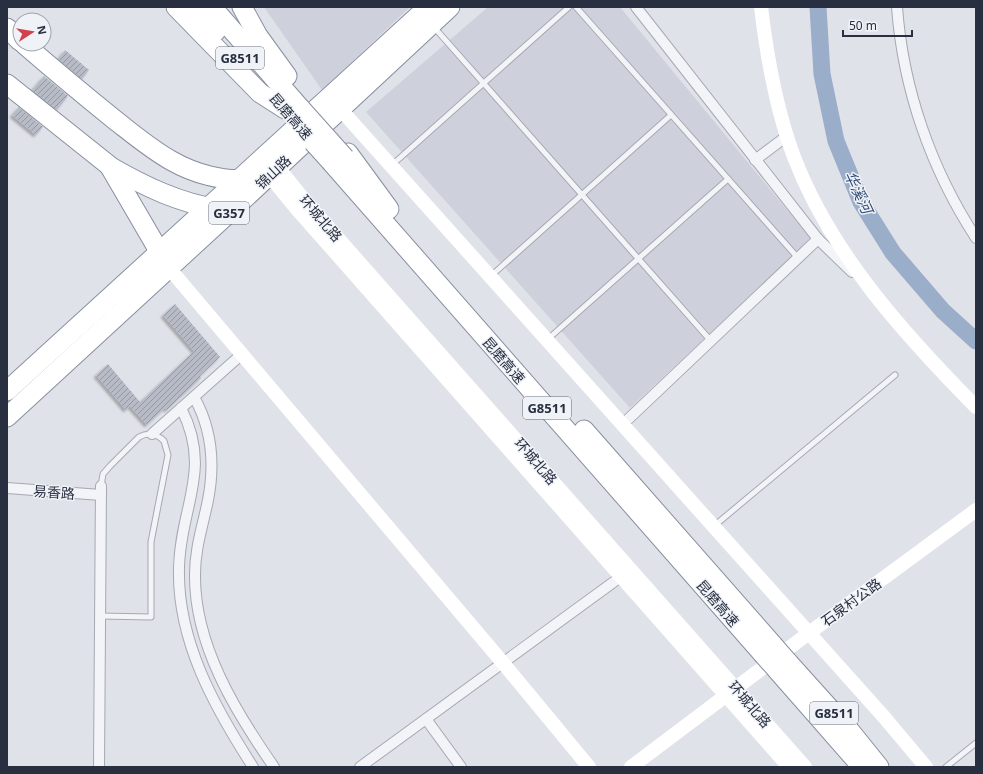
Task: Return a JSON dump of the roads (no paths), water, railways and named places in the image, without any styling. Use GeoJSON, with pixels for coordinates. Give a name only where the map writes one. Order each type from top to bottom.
{"type":"FeatureCollection","features":[{"type":"Feature","properties":{"kind":"highway"},"geometry":{"type":"LineString","coordinates":[[176,7],[260,93],[293,102]]}},
{"type":"Feature","properties":{"kind":"highway","name":"昆磨高速"},"geometry":{"type":"LineString","coordinates":[[195,7],[293,102]]}},
{"type":"Feature","properties":{"kind":"highway","name":"昆磨高速"},"geometry":{"type":"LineString","coordinates":[[212,7],[768,649]]}},
{"type":"Feature","properties":{"kind":"highway"},"geometry":{"type":"LineString","coordinates":[[242,7],[293,102]]}},
{"type":"Feature","properties":{"kind":"highway","name":"锦山路"},"geometry":{"type":"LineString","coordinates":[[7,391],[164,260],[231,211],[268,165],[430,16],[450,7]]}},
{"type":"Feature","properties":{"kind":"highway"},"geometry":{"type":"LineString","coordinates":[[33,52],[132,132],[172,161],[197,172],[239,180]]}},
{"type":"Feature","properties":{"kind":"highway"},"geometry":{"type":"LineString","coordinates":[[7,84],[110,166],[127,176],[178,199],[209,208],[231,211]]}},
{"type":"Feature","properties":{"kind":"highway","name":"昆磨高速"},"geometry":{"type":"LineString","coordinates":[[342,158],[388,208],[768,649],[862,767]]}},
{"type":"Feature","properties":{"kind":"highway","name":"锦山路"},"geometry":{"type":"LineString","coordinates":[[7,417],[164,260],[209,208],[239,180],[268,165]]}},
{"type":"Feature","properties":{"kind":"highway"},"geometry":{"type":"LineString","coordinates":[[110,166],[164,260]]}},
{"type":"Feature","properties":{"kind":"highway","name":"昆磨高速"},"geometry":{"type":"LineString","coordinates":[[782,666],[850,731],[879,767]]}},
{"type":"Feature","properties":{"kind":"street"},"geometry":{"type":"LineString","coordinates":[[636,7],[818,239],[875,293]]}},
{"type":"Feature","properties":{"kind":"street"},"geometry":{"type":"LineString","coordinates":[[761,7],[773,85],[787,136],[800,173],[821,215],[849,258],[875,293],[927,355],[976,407]]}},
{"type":"Feature","properties":{"kind":"street"},"geometry":{"type":"LineString","coordinates":[[897,7],[907,76],[922,128],[944,181],[976,238]]}},
{"type":"Feature","properties":{"kind":"street"},"geometry":{"type":"LineString","coordinates":[[335,103],[884,717],[926,767]]}},
{"type":"Feature","properties":{"kind":"street"},"geometry":{"type":"LineString","coordinates":[[756,160],[787,136]]}},
{"type":"Feature","properties":{"kind":"street","name":"环城北路"},"geometry":{"type":"LineString","coordinates":[[268,165],[296,208],[626,573],[731,692],[805,767]]}},
{"type":"Feature","properties":{"kind":"street"},"geometry":{"type":"LineString","coordinates":[[622,425],[818,239]]}},
{"type":"Feature","properties":{"kind":"street"},"geometry":{"type":"LineString","coordinates":[[164,260],[589,767]]}},
{"type":"Feature","properties":{"kind":"street"},"geometry":{"type":"LineString","coordinates":[[152,434],[242,354]]}},
{"type":"Feature","properties":{"kind":"street"},"geometry":{"type":"LineString","coordinates":[[194,397],[205,420],[212,459],[211,485],[200,529],[196,558],[196,595],[200,618],[208,645],[226,687],[245,723],[274,767]]}},
{"type":"Feature","properties":{"kind":"street"},"geometry":{"type":"LineString","coordinates":[[181,408],[191,432],[195,449],[196,464],[193,490],[183,529],[180,554],[179,581],[182,611],[192,650],[206,685],[225,721],[253,767]]}},
{"type":"Feature","properties":{"kind":"street","name":"易香路"},"geometry":{"type":"LineString","coordinates":[[7,488],[101,491]]}},
{"type":"Feature","properties":{"kind":"street"},"geometry":{"type":"LineString","coordinates":[[99,767],[101,491]]}},
{"type":"Feature","properties":{"kind":"street","name":"石泉村公路"},"geometry":{"type":"LineString","coordinates":[[631,767],[976,510]]}},
{"type":"Feature","properties":{"kind":"street"},"geometry":{"type":"LineString","coordinates":[[360,767],[626,573]]}},
{"type":"Feature","properties":{"kind":"street","name":"环城北路"},"geometry":{"type":"LineString","coordinates":[[731,692],[789,767]]}},
{"type":"Feature","properties":{"kind":"street"},"geometry":{"type":"LineString","coordinates":[[426,719],[461,767]]}},
{"type":"Feature","properties":{"kind":"lane"},"geometry":{"type":"LineString","coordinates":[[391,166],[569,7]]}},
{"type":"Feature","properties":{"kind":"lane"},"geometry":{"type":"LineString","coordinates":[[576,7],[798,258]]}},
{"type":"Feature","properties":{"kind":"lane"},"geometry":{"type":"LineString","coordinates":[[430,16],[484,83],[711,341]]}},
{"type":"Feature","properties":{"kind":"lane"},"geometry":{"type":"LineString","coordinates":[[490,277],[672,115]]}},
{"type":"Feature","properties":{"kind":"lane"},"geometry":{"type":"LineString","coordinates":[[547,340],[728,179]]}},
{"type":"Feature","properties":{"kind":"lane"},"geometry":{"type":"LineString","coordinates":[[713,527],[895,375]]}},
{"type":"Feature","properties":{"kind":"lane"},"geometry":{"type":"LineString","coordinates":[[100,616],[151,617],[151,542],[168,455],[164,441],[152,434],[144,434],[139,437],[104,474],[101,491]]}},
{"type":"Feature","properties":{"kind":"lane"},"geometry":{"type":"LineString","coordinates":[[946,767],[976,743]]}},
{"type":"Feature","properties":{"kind":"waterway","name":"华溪河"},"geometry":{"type":"LineString","coordinates":[[818,7],[822,74],[836,141],[861,202],[893,253],[943,311],[976,341]]}}]}
